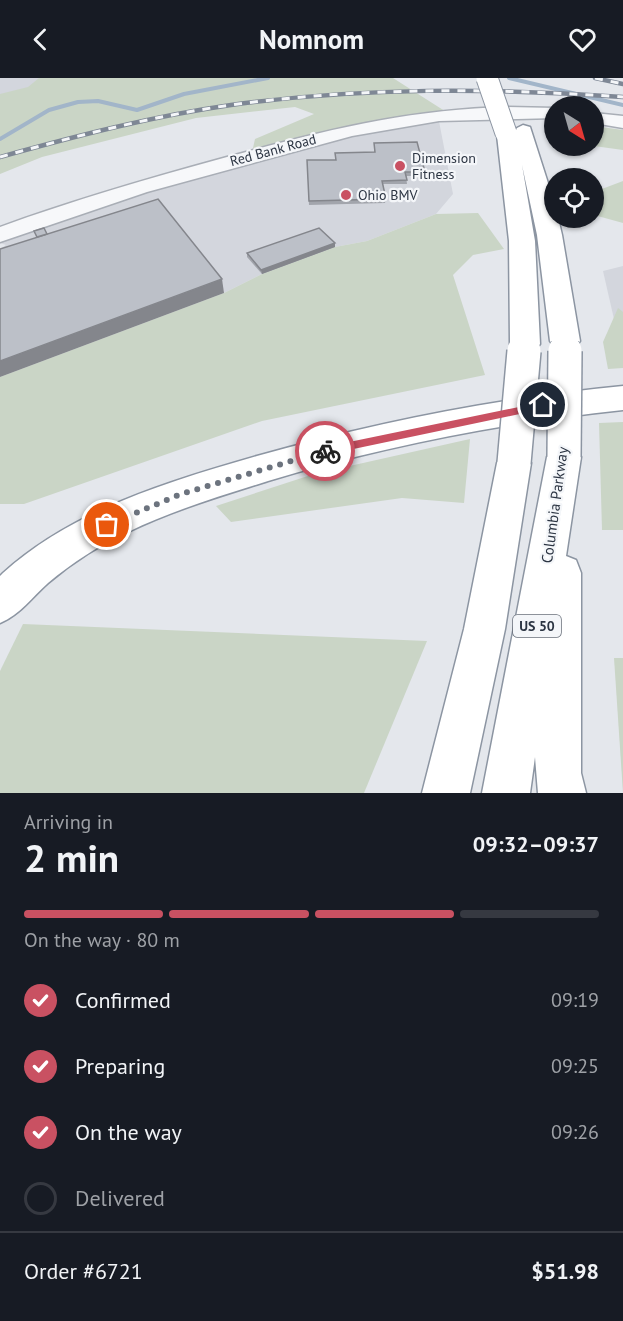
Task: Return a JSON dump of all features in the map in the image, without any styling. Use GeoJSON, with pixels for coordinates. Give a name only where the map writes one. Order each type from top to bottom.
{"type":"FeatureCollection","features":[{"type":"Feature","properties":{"kind":"highway","name":"Columbia Parkway"},"geometry":{"type":"LineString","coordinates":[[487,78],[539,179],[553,246],[565,342],[564,458],[506,793]]}},
{"type":"Feature","properties":{"kind":"highway","name":"Columbia Parkway"},"geometry":{"type":"LineString","coordinates":[[446,793],[463,729],[498,565],[514,463],[525,344],[522,241],[515,132],[501,78]]}},
{"type":"Feature","properties":{"kind":"highway"},"geometry":{"type":"LineString","coordinates":[[0,574],[23,554],[103,507],[164,481],[294,438],[470,404],[623,385]]}},
{"type":"Feature","properties":{"kind":"highway"},"geometry":{"type":"LineString","coordinates":[[0,604],[36,568],[74,542],[181,494],[306,456],[381,438],[543,405],[623,398]]}},
{"type":"Feature","properties":{"kind":"highway"},"geometry":{"type":"LineString","coordinates":[[562,793],[558,772],[564,458]]}},
{"type":"Feature","properties":{"kind":"highway"},"geometry":{"type":"LineString","coordinates":[[423,793],[463,729]]}},
{"type":"Feature","properties":{"kind":"street","name":"Red Bank Road"},"geometry":{"type":"LineString","coordinates":[[0,235],[65,210],[125,191],[340,132],[438,116],[505,112],[544,113]]}},
{"type":"Feature","properties":{"kind":"street"},"geometry":{"type":"LineString","coordinates":[[604,119],[623,122]]}},
{"type":"Feature","properties":{"kind":"shaded area"},"geometry":{"type":"Polygon","coordinates":[[[0,78],[54,78],[0,114],[0,78]]]}},
{"type":"Feature","properties":{"kind":"shaded area"},"geometry":{"type":"Polygon","coordinates":[[[438,116],[453,194],[436,214],[367,241],[335,247],[262,274],[224,293],[0,377],[0,249],[6,245],[0,243],[0,235],[340,132],[438,116]]]}},
{"type":"Feature","properties":{"kind":"shaded area"},"geometry":{"type":"Polygon","coordinates":[[[623,266],[623,341],[619,341],[603,271],[623,266]]]}},
{"type":"Feature","properties":{"kind":"green space"},"geometry":{"type":"Polygon","coordinates":[[[39,78],[393,78],[451,115],[251,157],[255,139],[314,114],[295,107],[196,118],[42,157],[0,174],[0,94],[28,87],[39,78]]]}},
{"type":"Feature","properties":{"kind":"green space"},"geometry":{"type":"Polygon","coordinates":[[[604,127],[623,130],[623,150],[604,147],[604,127]]]}},
{"type":"Feature","properties":{"kind":"green space"},"geometry":{"type":"Polygon","coordinates":[[[623,181],[623,223],[604,218],[604,188],[623,181]]]}},
{"type":"Feature","properties":{"kind":"green space"},"geometry":{"type":"Polygon","coordinates":[[[478,213],[504,249],[473,255],[453,275],[485,375],[262,421],[24,504],[0,504],[0,377],[224,293],[262,274],[335,247],[367,241],[436,214],[478,213]]]}},
{"type":"Feature","properties":{"kind":"green space"},"geometry":{"type":"Polygon","coordinates":[[[618,308],[623,312],[623,368],[608,369],[603,342],[618,308]]]}},
{"type":"Feature","properties":{"kind":"green space"},"geometry":{"type":"Polygon","coordinates":[[[623,422],[623,530],[602,530],[599,423],[623,422]]]}},
{"type":"Feature","properties":{"kind":"green space"},"geometry":{"type":"Polygon","coordinates":[[[470,439],[464,503],[402,498],[231,522],[216,506],[314,474],[470,439]]]}},
{"type":"Feature","properties":{"kind":"green space"},"geometry":{"type":"Polygon","coordinates":[[[23,624],[427,641],[364,793],[0,793],[0,671],[23,624]]]}},
{"type":"Feature","properties":{"kind":"green space"},"geometry":{"type":"Polygon","coordinates":[[[614,658],[623,658],[623,793],[614,658]]]}},
{"type":"Feature","properties":{"kind":"building"},"geometry":{"type":"Polygon","coordinates":[[[417,142],[425,172],[405,172],[407,180],[382,181],[386,199],[309,201],[307,160],[336,160],[335,153],[375,152],[374,143],[417,142]]]}},
{"type":"Feature","properties":{"kind":"building"},"geometry":{"type":"Polygon","coordinates":[[[158,199],[222,279],[0,361],[0,249],[158,199]]]}},
{"type":"Feature","properties":{"kind":"building"},"geometry":{"type":"Polygon","coordinates":[[[44,228],[47,234],[37,237],[34,231],[44,228]]]}},
{"type":"Feature","properties":{"kind":"building"},"geometry":{"type":"Polygon","coordinates":[[[319,228],[335,243],[261,270],[247,253],[319,228]]]}},
{"type":"Feature","properties":{"kind":"waterway"},"geometry":{"type":"LineString","coordinates":[[0,139],[49,110],[78,102],[98,101],[137,110],[184,94],[268,78]]}},
{"type":"Feature","properties":{"kind":"waterway"},"geometry":{"type":"LineString","coordinates":[[509,78],[623,105]]}},
{"type":"Feature","properties":{"kind":"railway"},"geometry":{"type":"LineString","coordinates":[[595,78],[623,84]]}},
{"type":"Feature","properties":{"kind":"railway"},"geometry":{"type":"LineString","coordinates":[[0,157],[144,121],[231,105],[280,99],[427,91],[525,92],[623,97]]}},
{"type":"Feature","properties":{"kind":"way so far"},"geometry":{"type":"LineString","coordinates":[[107,525],[181,494],[325,451]]}},
{"type":"Feature","properties":{"kind":"place","name":"Dimension Fitness"},"geometry":{"type":"Point","coordinates":[400,166]}},
{"type":"Feature","properties":{"kind":"place","name":"Ohio BMV"},"geometry":{"type":"Point","coordinates":[346,195]}},
{"type":"Feature","properties":{"kind":"route"},"geometry":{"type":"LineString","coordinates":[[325,451],[543,405]]}}]}
